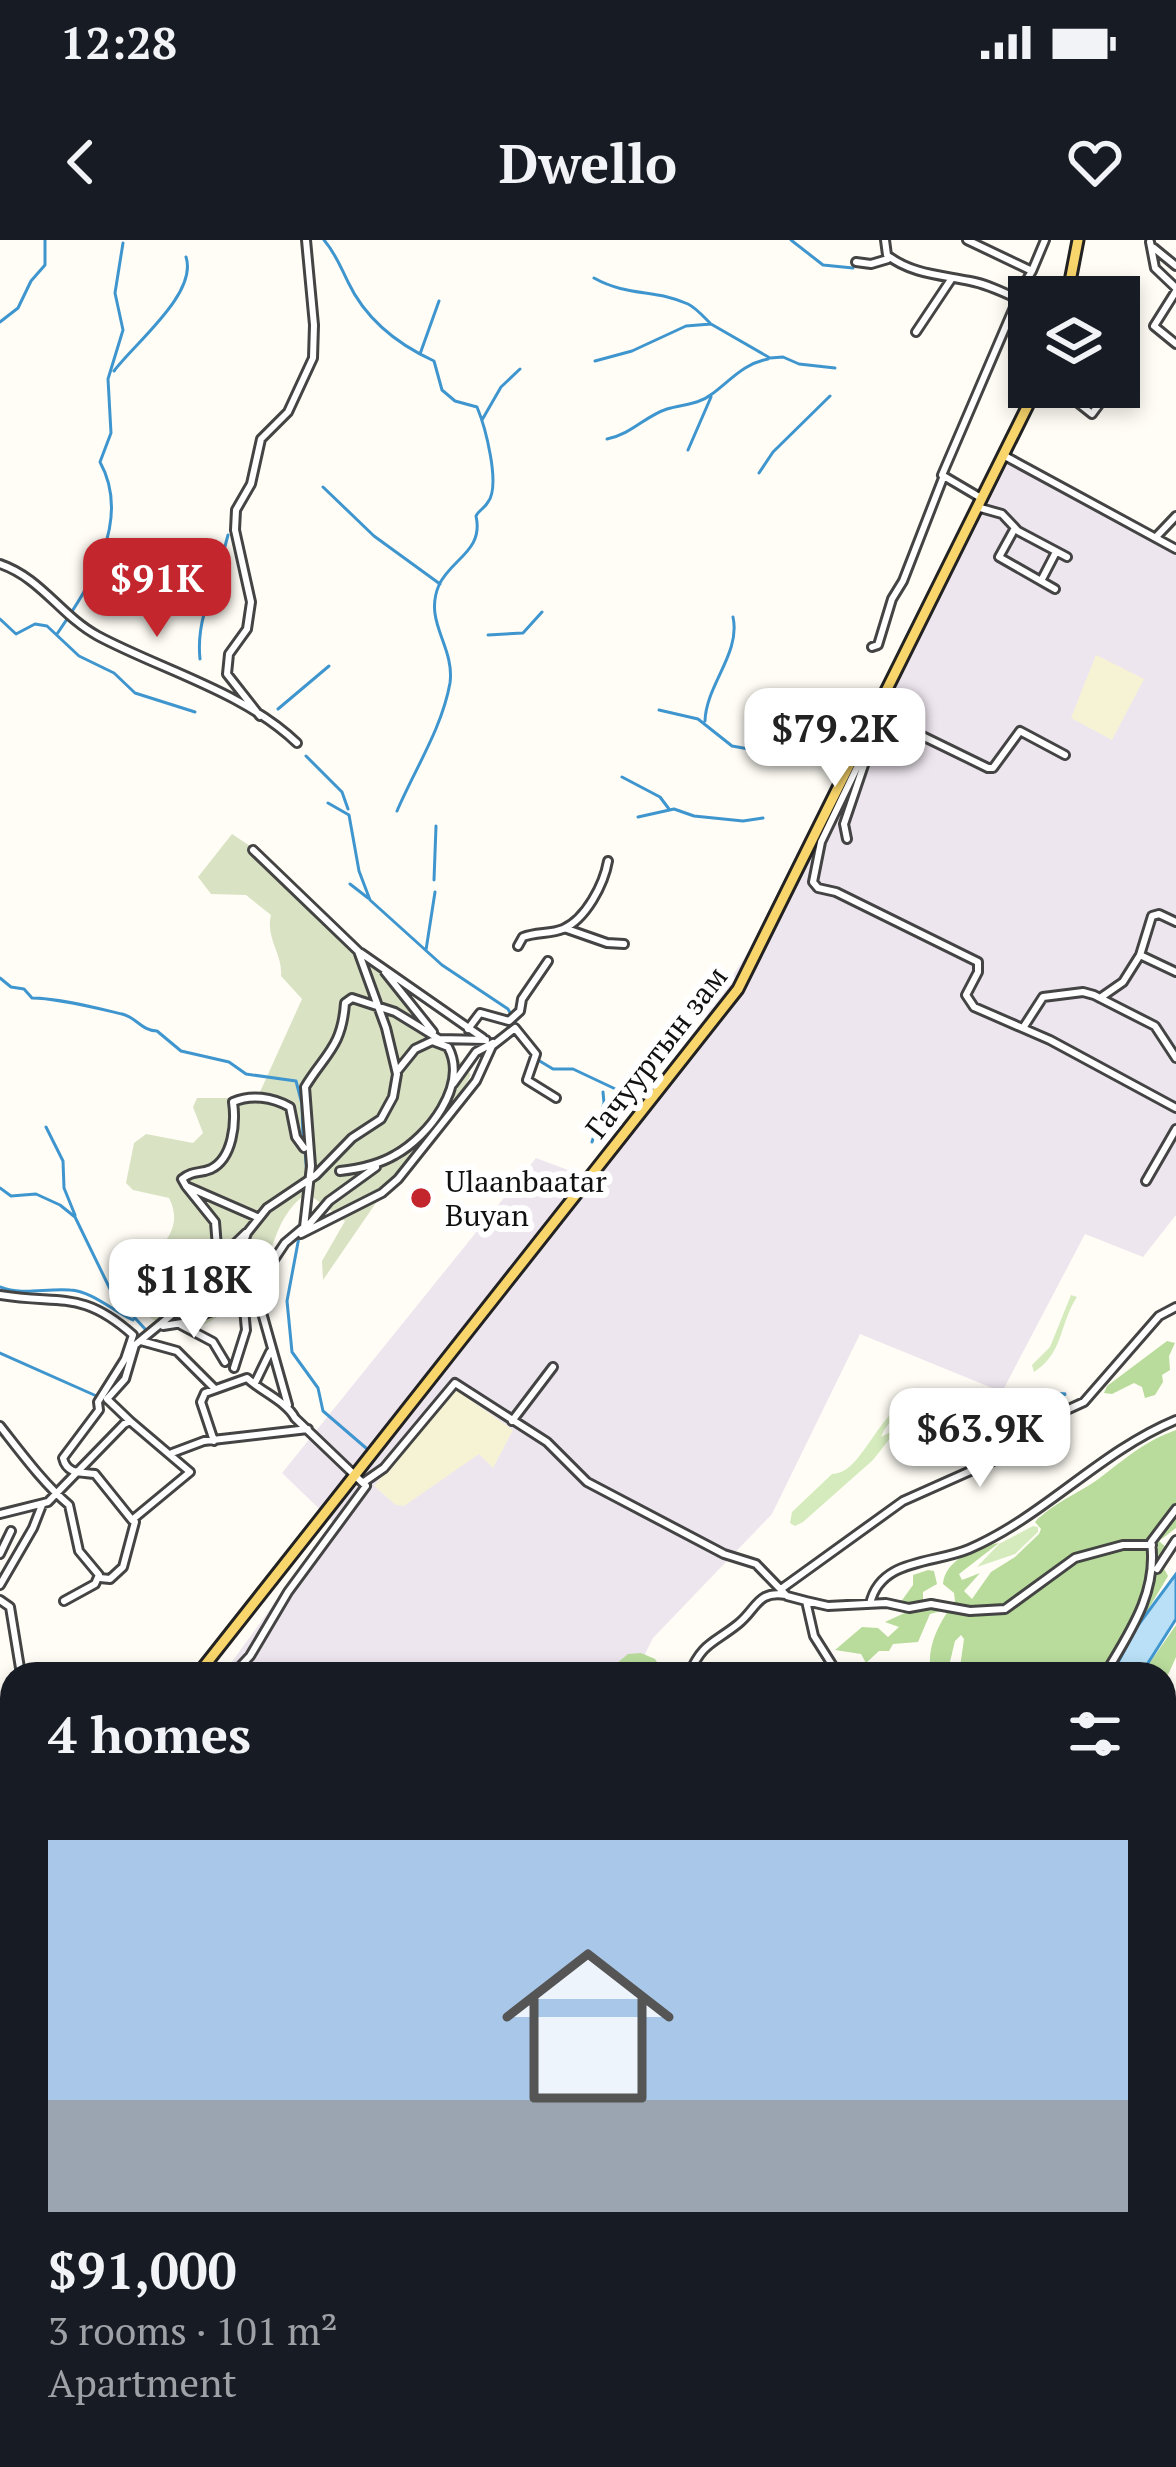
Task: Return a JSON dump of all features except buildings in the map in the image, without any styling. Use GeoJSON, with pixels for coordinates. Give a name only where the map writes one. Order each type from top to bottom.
{"type":"FeatureCollection","features":[{"type":"Feature","properties":{"kind":"main road"},"geometry":{"type":"LineString","coordinates":[[1071,276],[1078,240]]}},
{"type":"Feature","properties":{"kind":"main road","name":"Гачууртын зам"},"geometry":{"type":"LineString","coordinates":[[208,1662],[360,1478],[738,988],[1027,408]]}},
{"type":"Feature","properties":{"kind":"street"},"geometry":{"type":"LineString","coordinates":[[260,716],[227,674],[230,654],[247,628],[251,602],[234,522],[251,484],[261,439],[293,403],[313,358],[306,240]]}},
{"type":"Feature","properties":{"kind":"street"},"geometry":{"type":"LineString","coordinates":[[885,240],[891,260]]}},
{"type":"Feature","properties":{"kind":"street"},"geometry":{"type":"LineString","coordinates":[[967,240],[1032,271]]}},
{"type":"Feature","properties":{"kind":"street"},"geometry":{"type":"LineString","coordinates":[[1029,276],[1045,240]]}},
{"type":"Feature","properties":{"kind":"street"},"geometry":{"type":"LineString","coordinates":[[1149,241],[1176,266]]}},
{"type":"Feature","properties":{"kind":"street"},"geometry":{"type":"LineString","coordinates":[[1149,241],[1155,268],[1176,290],[1154,326],[1176,344]]}},
{"type":"Feature","properties":{"kind":"street"},"geometry":{"type":"LineString","coordinates":[[856,262],[891,260],[1008,294]]}},
{"type":"Feature","properties":{"kind":"street"},"geometry":{"type":"LineString","coordinates":[[916,332],[952,278]]}},
{"type":"Feature","properties":{"kind":"street"},"geometry":{"type":"LineString","coordinates":[[872,647],[878,645],[943,469],[1008,321]]}},
{"type":"Feature","properties":{"kind":"street"},"geometry":{"type":"LineString","coordinates":[[1004,455],[1176,548]]}},
{"type":"Feature","properties":{"kind":"street"},"geometry":{"type":"LineString","coordinates":[[943,478],[1067,557]]}},
{"type":"Feature","properties":{"kind":"street"},"geometry":{"type":"LineString","coordinates":[[1156,537],[1176,516]]}},
{"type":"Feature","properties":{"kind":"street"},"geometry":{"type":"LineString","coordinates":[[1015,528],[999,557],[1055,589]]}},
{"type":"Feature","properties":{"kind":"street"},"geometry":{"type":"LineString","coordinates":[[1041,580],[1057,551]]}},
{"type":"Feature","properties":{"kind":"street"},"geometry":{"type":"LineString","coordinates":[[0,563],[43,588],[99,636],[260,716],[297,743]]}},
{"type":"Feature","properties":{"kind":"street"},"geometry":{"type":"LineString","coordinates":[[1065,755],[1020,731],[993,768],[988,768],[908,729],[886,707],[821,842],[813,882],[818,889],[836,892],[978,962],[966,999],[974,1007],[1176,1108]]}},
{"type":"Feature","properties":{"kind":"street"},"geometry":{"type":"LineString","coordinates":[[847,839],[844,824],[864,764]]}},
{"type":"Feature","properties":{"kind":"street"},"geometry":{"type":"LineString","coordinates":[[253,850],[358,951],[496,1044]]}},
{"type":"Feature","properties":{"kind":"street"},"geometry":{"type":"LineString","coordinates":[[563,929],[601,891],[608,861]]}},
{"type":"Feature","properties":{"kind":"street"},"geometry":{"type":"LineString","coordinates":[[1100,998],[1123,982],[1140,955],[1152,916],[1159,914],[1176,922]]}},
{"type":"Feature","properties":{"kind":"street"},"geometry":{"type":"LineString","coordinates":[[518,946],[532,933],[563,929],[624,944]]}},
{"type":"Feature","properties":{"kind":"street"},"geometry":{"type":"LineString","coordinates":[[358,951],[397,1074]]}},
{"type":"Feature","properties":{"kind":"street"},"geometry":{"type":"LineString","coordinates":[[1140,955],[1176,972]]}},
{"type":"Feature","properties":{"kind":"street"},"geometry":{"type":"LineString","coordinates":[[444,1039],[463,1036],[480,1013],[508,1021],[520,1011],[522,999],[548,961]]}},
{"type":"Feature","properties":{"kind":"street"},"geometry":{"type":"LineString","coordinates":[[381,966],[444,1039]]}},
{"type":"Feature","properties":{"kind":"street"},"geometry":{"type":"LineString","coordinates":[[1023,1028],[1043,997],[1087,992],[1154,1026],[1176,1058]]}},
{"type":"Feature","properties":{"kind":"street"},"geometry":{"type":"LineString","coordinates":[[296,1237],[305,1222],[309,1181],[305,1084],[335,1049],[346,1001],[377,1004],[444,1039],[486,1040]]}},
{"type":"Feature","properties":{"kind":"street"},"geometry":{"type":"LineString","coordinates":[[296,1237],[382,1193],[398,1179],[452,1114],[496,1044],[515,1028],[536,1054],[527,1080],[556,1098]]}},
{"type":"Feature","properties":{"kind":"street"},"geometry":{"type":"LineString","coordinates":[[188,1468],[107,1399],[125,1379],[138,1342],[177,1311],[218,1260],[278,1199],[309,1181],[352,1138],[381,1119],[393,1097],[397,1074],[415,1048],[438,1041],[448,1047],[454,1060],[453,1084]]}},
{"type":"Feature","properties":{"kind":"street"},"geometry":{"type":"LineString","coordinates":[[244,1662],[288,1592],[363,1492],[360,1478],[295,1418],[288,1405],[255,1288],[279,1251],[328,1201],[415,1142],[476,1052],[496,1044]]}},
{"type":"Feature","properties":{"kind":"street"},"geometry":{"type":"LineString","coordinates":[[218,1260],[214,1222],[182,1179],[220,1160],[234,1133],[233,1102],[264,1096],[290,1107],[296,1137],[304,1148]]}},
{"type":"Feature","properties":{"kind":"street"},"geometry":{"type":"LineString","coordinates":[[1146,1181],[1176,1129]]}},
{"type":"Feature","properties":{"kind":"street"},"geometry":{"type":"LineString","coordinates":[[340,1171],[381,1162]]}},
{"type":"Feature","properties":{"kind":"street"},"geometry":{"type":"LineString","coordinates":[[185,1186],[243,1214],[260,1217]]}},
{"type":"Feature","properties":{"kind":"street"},"geometry":{"type":"LineString","coordinates":[[234,1368],[244,1338],[239,1256],[251,1226]]}},
{"type":"Feature","properties":{"kind":"street"},"geometry":{"type":"LineString","coordinates":[[244,1318],[257,1294]]}},
{"type":"Feature","properties":{"kind":"street"},"geometry":{"type":"LineString","coordinates":[[0,1295],[73,1298],[110,1314],[133,1335],[98,1410],[63,1458],[77,1474],[95,1474],[125,1516],[137,1519]]}},
{"type":"Feature","properties":{"kind":"street"},"geometry":{"type":"LineString","coordinates":[[159,1327],[225,1306],[236,1307],[244,1318]]}},
{"type":"Feature","properties":{"kind":"street"},"geometry":{"type":"LineString","coordinates":[[784,1593],[903,1501],[994,1460],[1049,1418],[1084,1402],[1159,1316],[1176,1307]]}},
{"type":"Feature","properties":{"kind":"street"},"geometry":{"type":"LineString","coordinates":[[177,1311],[180,1324],[213,1342],[225,1362]]}},
{"type":"Feature","properties":{"kind":"street"},"geometry":{"type":"LineString","coordinates":[[138,1342],[164,1344],[177,1351],[215,1389]]}},
{"type":"Feature","properties":{"kind":"street"},"geometry":{"type":"LineString","coordinates":[[254,1384],[272,1348]]}},
{"type":"Feature","properties":{"kind":"street"},"geometry":{"type":"LineString","coordinates":[[512,1421],[553,1367]]}},
{"type":"Feature","properties":{"kind":"street"},"geometry":{"type":"LineString","coordinates":[[438,1371],[560,1453],[587,1482],[724,1554],[756,1564],[784,1593]]}},
{"type":"Feature","properties":{"kind":"street"},"geometry":{"type":"LineString","coordinates":[[214,1441],[201,1402],[205,1393],[248,1378],[263,1395],[288,1405]]}},
{"type":"Feature","properties":{"kind":"street"},"geometry":{"type":"LineString","coordinates":[[360,1478],[384,1468],[455,1383]]}},
{"type":"Feature","properties":{"kind":"street"},"geometry":{"type":"LineString","coordinates":[[870,1604],[880,1580],[896,1569],[991,1538],[1032,1514],[1112,1453],[1176,1420]]}},
{"type":"Feature","properties":{"kind":"street"},"geometry":{"type":"LineString","coordinates":[[0,1514],[42,1505],[54,1497],[130,1421]]}},
{"type":"Feature","properties":{"kind":"street"},"geometry":{"type":"LineString","coordinates":[[0,1426],[54,1497],[68,1504],[79,1551],[100,1578],[110,1580],[123,1567],[137,1519],[190,1472],[192,1447]]}},
{"type":"Feature","properties":{"kind":"street"},"geometry":{"type":"LineString","coordinates":[[172,1453],[214,1441],[300,1427],[310,1430]]}},
{"type":"Feature","properties":{"kind":"street"},"geometry":{"type":"LineString","coordinates":[[115,1434],[128,1429],[144,1434]]}},
{"type":"Feature","properties":{"kind":"street"},"geometry":{"type":"LineString","coordinates":[[0,1585],[34,1528],[42,1505]]}},
{"type":"Feature","properties":{"kind":"street"},"geometry":{"type":"LineString","coordinates":[[1154,1571],[1152,1545],[1158,1528],[1176,1509]]}},
{"type":"Feature","properties":{"kind":"street"},"geometry":{"type":"LineString","coordinates":[[0,1554],[11,1531]]}},
{"type":"Feature","properties":{"kind":"street"},"geometry":{"type":"LineString","coordinates":[[1112,1662],[1144,1607],[1154,1571],[1176,1540]]}},
{"type":"Feature","properties":{"kind":"street"},"geometry":{"type":"LineString","coordinates":[[695,1662],[704,1646],[771,1593],[828,1606],[886,1603],[909,1608],[932,1604],[970,1611],[1005,1609],[1075,1558],[1123,1545],[1152,1545]]}},
{"type":"Feature","properties":{"kind":"street"},"geometry":{"type":"LineString","coordinates":[[64,1600],[100,1578]]}},
{"type":"Feature","properties":{"kind":"street"},"geometry":{"type":"LineString","coordinates":[[0,1600],[10,1607],[19,1662]]}},
{"type":"Feature","properties":{"kind":"street"},"geometry":{"type":"LineString","coordinates":[[806,1600],[817,1643],[830,1662]]}},
{"type":"Feature","properties":{"kind":"shaded area"},"geometry":{"type":"Polygon","coordinates":[[[1008,458],[1176,551],[1176,1215],[1143,1257],[1085,1234],[1002,1392],[860,1334],[772,1514],[653,1638],[641,1662],[232,1662],[333,1522],[282,1473],[536,1158],[584,1176],[703,1020],[771,918],[1008,458]]]}},
{"type":"Feature","properties":{"kind":"shaded area"},"geometry":{"type":"Polygon","coordinates":[[[1096,655],[1144,679],[1112,740],[1071,718],[1096,655]]]}},
{"type":"Feature","properties":{"kind":"shaded area"},"geometry":{"type":"Polygon","coordinates":[[[452,1387],[513,1430],[493,1468],[479,1454],[404,1506],[396,1505],[374,1486],[452,1387]]]}},
{"type":"Feature","properties":{"kind":"green space"},"geometry":{"type":"Polygon","coordinates":[[[232,834],[268,858],[409,994],[471,1075],[437,1132],[380,1197],[323,1280],[322,1261],[345,1221],[307,1193],[284,1219],[251,1288],[209,1322],[187,1328],[154,1320],[137,1299],[135,1271],[167,1239],[174,1221],[169,1198],[133,1190],[126,1183],[134,1143],[146,1134],[193,1143],[203,1133],[193,1107],[197,1098],[260,1092],[302,999],[281,976],[271,915],[246,895],[211,894],[198,877],[232,834]]]}},
{"type":"Feature","properties":{"kind":"green space"},"geometry":{"type":"Polygon","coordinates":[[[1071,1295],[1077,1297],[1056,1347],[1034,1372],[1032,1365],[1050,1347],[1071,1295]]]}},
{"type":"Feature","properties":{"kind":"green space"},"geometry":{"type":"Polygon","coordinates":[[[1167,1341],[1175,1343],[1170,1370],[1162,1375],[1155,1395],[1145,1398],[1142,1387],[1134,1383],[1104,1393],[1107,1386],[1167,1341]]]}},
{"type":"Feature","properties":{"kind":"green space"},"geometry":{"type":"Polygon","coordinates":[[[908,1400],[924,1401],[888,1425],[881,1437],[898,1428],[873,1460],[803,1522],[790,1523],[792,1512],[832,1474],[851,1465],[886,1419],[908,1400]]]}},
{"type":"Feature","properties":{"kind":"green space"},"geometry":{"type":"Polygon","coordinates":[[[1176,1430],[1176,1528],[1159,1541],[1168,1549],[1161,1563],[1168,1576],[1117,1662],[961,1662],[961,1635],[950,1662],[930,1662],[935,1635],[955,1601],[954,1593],[943,1584],[956,1561],[999,1543],[959,1574],[962,1580],[980,1573],[964,1591],[972,1599],[991,1572],[1039,1534],[1035,1522],[1042,1515],[1145,1445],[1176,1430]]]}},
{"type":"Feature","properties":{"kind":"green space"},"geometry":{"type":"Polygon","coordinates":[[[1033,1526],[1038,1532],[1015,1554],[977,1567],[999,1544],[1033,1526]]]}},
{"type":"Feature","properties":{"kind":"green space"},"geometry":{"type":"Polygon","coordinates":[[[934,1571],[937,1584],[923,1592],[923,1600],[934,1598],[941,1611],[930,1614],[918,1642],[893,1644],[867,1662],[861,1654],[835,1650],[862,1627],[878,1628],[888,1637],[899,1627],[885,1622],[909,1611],[900,1603],[913,1585],[913,1575],[934,1571]]]}},
{"type":"Feature","properties":{"kind":"green space"},"geometry":{"type":"Polygon","coordinates":[[[1176,1625],[1174,1662],[1150,1662],[1176,1625]]]}},
{"type":"Feature","properties":{"kind":"green space"},"geometry":{"type":"Polygon","coordinates":[[[641,1653],[657,1662],[618,1662],[628,1654],[641,1653]]]}},
{"type":"Feature","properties":{"kind":"water"},"geometry":{"type":"Polygon","coordinates":[[[1066,1394],[1026,1406],[965,1403],[984,1398],[1066,1394]]]}},
{"type":"Feature","properties":{"kind":"water"},"geometry":{"type":"Polygon","coordinates":[[[1176,1574],[1176,1619],[1149,1662],[1118,1662],[1136,1628],[1176,1574]]]}},
{"type":"Feature","properties":{"kind":"waterway"},"geometry":{"type":"LineString","coordinates":[[0,322],[18,308],[45,265],[45,240]]}},
{"type":"Feature","properties":{"kind":"waterway"},"geometry":{"type":"LineString","coordinates":[[324,240],[373,319],[395,339],[434,361],[442,390],[455,401],[477,407],[492,469],[492,494],[476,516],[475,538],[444,576],[435,598],[450,683],[434,732],[397,811]]}},
{"type":"Feature","properties":{"kind":"waterway"},"geometry":{"type":"LineString","coordinates":[[791,240],[823,265],[853,268]]}},
{"type":"Feature","properties":{"kind":"waterway"},"geometry":{"type":"LineString","coordinates":[[57,634],[94,573],[109,529],[112,506],[100,462],[111,433],[108,379],[123,330],[115,293],[123,243]]}},
{"type":"Feature","properties":{"kind":"waterway"},"geometry":{"type":"LineString","coordinates":[[114,371],[174,302],[183,286],[186,257]]}},
{"type":"Feature","properties":{"kind":"waterway"},"geometry":{"type":"LineString","coordinates":[[594,278],[676,299],[710,323]]}},
{"type":"Feature","properties":{"kind":"waterway"},"geometry":{"type":"LineString","coordinates":[[420,354],[439,301]]}},
{"type":"Feature","properties":{"kind":"waterway"},"geometry":{"type":"LineString","coordinates":[[595,361],[632,351],[686,326],[711,324],[770,358],[835,368]]}},
{"type":"Feature","properties":{"kind":"waterway"},"geometry":{"type":"LineString","coordinates":[[607,439],[659,412],[701,400],[745,368],[768,359]]}},
{"type":"Feature","properties":{"kind":"waterway"},"geometry":{"type":"LineString","coordinates":[[482,420],[501,387],[520,369]]}},
{"type":"Feature","properties":{"kind":"waterway"},"geometry":{"type":"LineString","coordinates":[[759,473],[773,452],[830,396]]}},
{"type":"Feature","properties":{"kind":"waterway"},"geometry":{"type":"LineString","coordinates":[[688,450],[711,397]]}},
{"type":"Feature","properties":{"kind":"waterway"},"geometry":{"type":"LineString","coordinates":[[323,487],[374,536],[440,584]]}},
{"type":"Feature","properties":{"kind":"waterway"},"geometry":{"type":"LineString","coordinates":[[200,659],[204,614],[224,574],[220,565],[228,535]]}},
{"type":"Feature","properties":{"kind":"waterway"},"geometry":{"type":"LineString","coordinates":[[488,635],[523,633],[542,612]]}},
{"type":"Feature","properties":{"kind":"waterway"},"geometry":{"type":"LineString","coordinates":[[705,721],[732,643],[733,617]]}},
{"type":"Feature","properties":{"kind":"waterway"},"geometry":{"type":"LineString","coordinates":[[0,619],[16,634],[35,624],[47,626],[79,656],[114,673],[135,693],[195,712]]}},
{"type":"Feature","properties":{"kind":"waterway"},"geometry":{"type":"LineString","coordinates":[[278,709],[329,666]]}},
{"type":"Feature","properties":{"kind":"waterway"},"geometry":{"type":"LineString","coordinates":[[782,696],[777,735],[783,752]]}},
{"type":"Feature","properties":{"kind":"waterway"},"geometry":{"type":"LineString","coordinates":[[659,710],[698,719],[732,746],[794,757],[821,756]]}},
{"type":"Feature","properties":{"kind":"waterway"},"geometry":{"type":"LineString","coordinates":[[306,756],[342,792],[348,809]]}},
{"type":"Feature","properties":{"kind":"waterway"},"geometry":{"type":"LineString","coordinates":[[622,777],[660,797],[669,809]]}},
{"type":"Feature","properties":{"kind":"waterway"},"geometry":{"type":"LineString","coordinates":[[328,803],[349,815],[359,871],[370,900],[442,965],[508,1009],[518,1027]]}},
{"type":"Feature","properties":{"kind":"waterway"},"geometry":{"type":"LineString","coordinates":[[638,817],[674,809],[743,821],[763,818]]}},
{"type":"Feature","properties":{"kind":"waterway"},"geometry":{"type":"LineString","coordinates":[[434,880],[436,826]]}},
{"type":"Feature","properties":{"kind":"waterway"},"geometry":{"type":"LineString","coordinates":[[350,884],[368,898]]}},
{"type":"Feature","properties":{"kind":"waterway"},"geometry":{"type":"LineString","coordinates":[[426,950],[435,892]]}},
{"type":"Feature","properties":{"kind":"waterway"},"geometry":{"type":"LineString","coordinates":[[0,978],[32,998],[127,1016],[157,1031],[181,1051],[229,1062],[246,1074],[296,1081],[303,1140]]}},
{"type":"Feature","properties":{"kind":"waterway"},"geometry":{"type":"LineString","coordinates":[[538,1060],[553,1069],[573,1069],[643,1102]]}},
{"type":"Feature","properties":{"kind":"waterway"},"geometry":{"type":"LineString","coordinates":[[592,1142],[603,1092]]}},
{"type":"Feature","properties":{"kind":"waterway"},"geometry":{"type":"LineString","coordinates":[[46,1127],[63,1161],[64,1188],[75,1215]]}},
{"type":"Feature","properties":{"kind":"waterway"},"geometry":{"type":"LineString","coordinates":[[305,1150],[307,1176]]}},
{"type":"Feature","properties":{"kind":"waterway"},"geometry":{"type":"LineString","coordinates":[[0,1188],[11,1196],[36,1194],[75,1217],[112,1293],[146,1330]]}},
{"type":"Feature","properties":{"kind":"waterway"},"geometry":{"type":"LineString","coordinates":[[302,1221],[287,1301],[292,1352],[318,1388],[323,1411],[366,1448]]}},
{"type":"Feature","properties":{"kind":"waterway"},"geometry":{"type":"LineString","coordinates":[[0,1287],[78,1291],[133,1320]]}},
{"type":"Feature","properties":{"kind":"waterway"},"geometry":{"type":"LineString","coordinates":[[0,1353],[101,1398]]}},
{"type":"Feature","properties":{"kind":"place","name":"Ulaanbaatar Buyan"},"geometry":{"type":"Point","coordinates":[421,1198]}}]}
